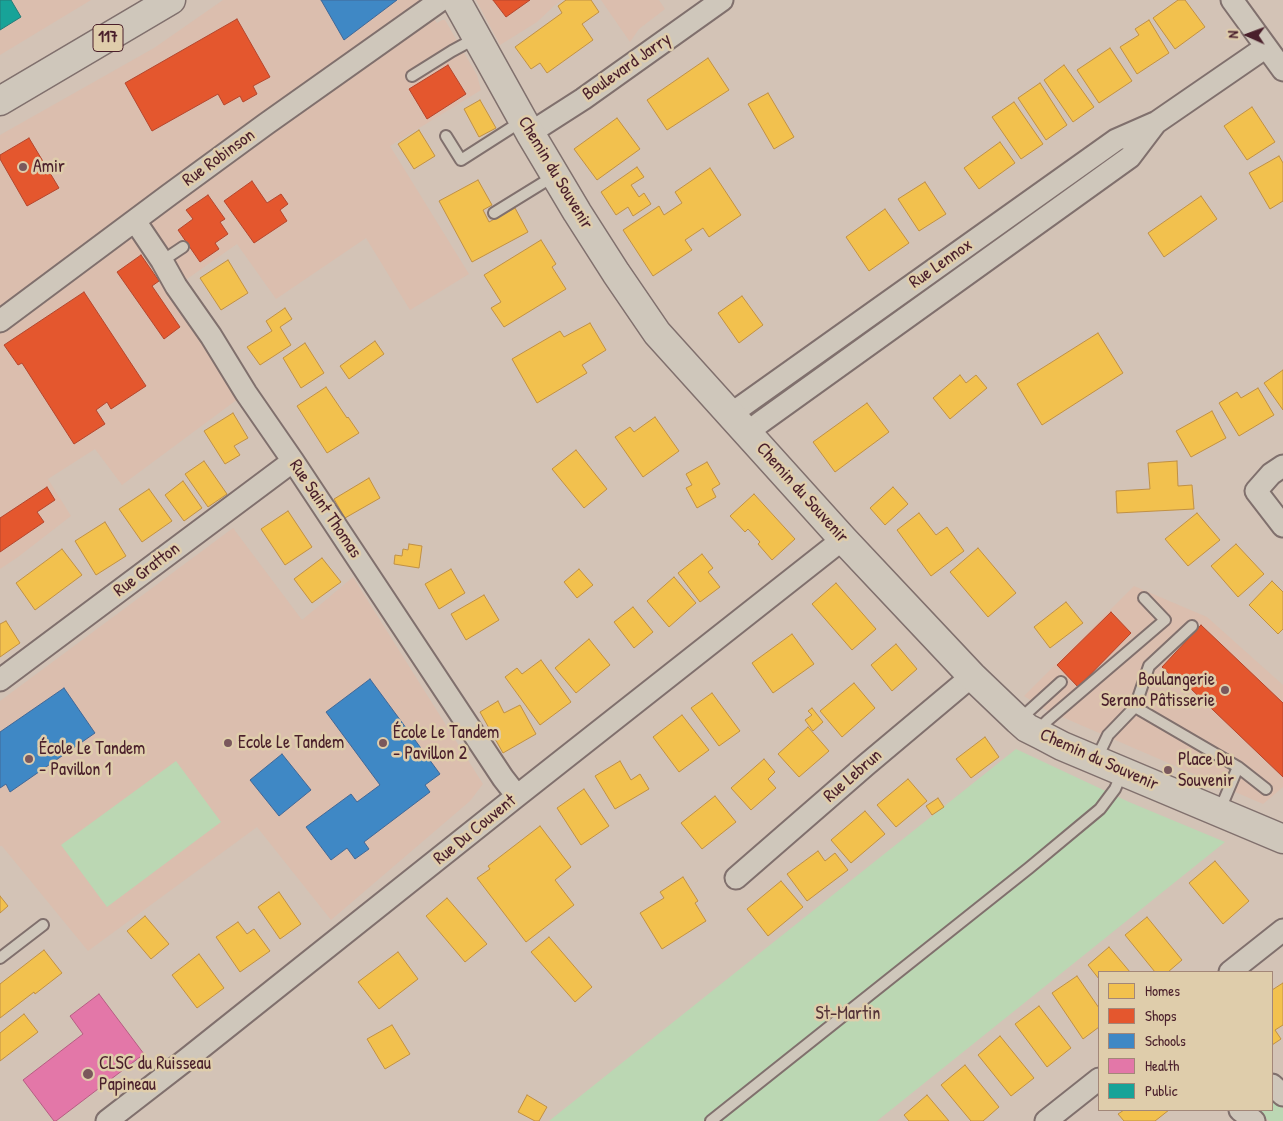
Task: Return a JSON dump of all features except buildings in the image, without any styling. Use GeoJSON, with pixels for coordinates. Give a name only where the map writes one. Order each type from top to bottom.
{"type":"FeatureCollection","features":[{"type":"Feature","properties":{"kind":"street","name":"Rue Robinson"},"geometry":{"type":"LineString","coordinates":[[0,321],[266,124],[441,0]]}},
{"type":"Feature","properties":{"kind":"street","name":"Chemin du Souvenir"},"geometry":{"type":"LineString","coordinates":[[456,0],[527,127],[616,273],[657,333],[843,538],[972,676],[1027,726],[1062,746],[1283,839]]}},
{"type":"Feature","properties":{"kind":"street","name":"Boulevard Jarry"},"geometry":{"type":"LineString","coordinates":[[527,127],[583,99],[722,0]]}},
{"type":"Feature","properties":{"kind":"street"},"geometry":{"type":"LineString","coordinates":[[1232,0],[1283,70]]}},
{"type":"Feature","properties":{"kind":"street","name":"117"},"geometry":{"type":"LineString","coordinates":[[0,101],[166,1]]}},
{"type":"Feature","properties":{"kind":"street","name":"Rue Lennox"},"geometry":{"type":"LineString","coordinates":[[739,424],[761,422],[1130,157],[1157,122],[1266,47]]}},
{"type":"Feature","properties":{"kind":"street","name":"Rue Saint Thomas"},"geometry":{"type":"LineString","coordinates":[[134,221],[211,336],[246,393],[503,778],[517,796]]}},
{"type":"Feature","properties":{"kind":"street","name":"Rue Gratton"},"geometry":{"type":"LineString","coordinates":[[0,680],[293,461]]}},
{"type":"Feature","properties":{"kind":"street"},"geometry":{"type":"LineString","coordinates":[[1283,466],[1271,474],[1256,491],[1283,526]]}},
{"type":"Feature","properties":{"kind":"street","name":"Rue Du Couvent"},"geometry":{"type":"LineString","coordinates":[[106,1121],[187,1059],[843,538]]}},
{"type":"Feature","properties":{"kind":"street","name":"Rue Lebrun"},"geometry":{"type":"LineString","coordinates":[[736,878],[972,676]]}},
{"type":"Feature","properties":{"kind":"street"},"geometry":{"type":"LineString","coordinates":[[1231,971],[1283,930]]}},
{"type":"Feature","properties":{"kind":"street"},"geometry":{"type":"LineString","coordinates":[[1046,1121],[1098,1079]]}},
{"type":"Feature","properties":{"kind":"street"},"geometry":{"type":"LineString","coordinates":[[1273,1086],[1283,1095]]}},
{"type":"Feature","properties":{"kind":"street"},"geometry":{"type":"LineString","coordinates":[[1241,1111],[1254,1121]]}},
{"type":"Feature","properties":{"kind":"lane"},"geometry":{"type":"LineString","coordinates":[[412,76],[476,37]]}},
{"type":"Feature","properties":{"kind":"lane"},"geometry":{"type":"LineString","coordinates":[[446,136],[461,160],[527,127]]}},
{"type":"Feature","properties":{"kind":"lane"},"geometry":{"type":"LineString","coordinates":[[494,214],[556,175]]}},
{"type":"Feature","properties":{"kind":"lane"},"geometry":{"type":"LineString","coordinates":[[162,261],[183,247]]}},
{"type":"Feature","properties":{"kind":"lane"},"geometry":{"type":"LineString","coordinates":[[1027,726],[1048,720],[1165,620],[1144,598]]}},
{"type":"Feature","properties":{"kind":"lane"},"geometry":{"type":"LineString","coordinates":[[1096,760],[1108,735],[1135,707],[1149,666],[1192,626]]}},
{"type":"Feature","properties":{"kind":"lane"},"geometry":{"type":"LineString","coordinates":[[1027,726],[1061,682]]}},
{"type":"Feature","properties":{"kind":"lane"},"geometry":{"type":"LineString","coordinates":[[1135,707],[1238,767],[1266,789]]}},
{"type":"Feature","properties":{"kind":"lane"},"geometry":{"type":"LineString","coordinates":[[1219,812],[1238,767]]}},
{"type":"Feature","properties":{"kind":"lane"},"geometry":{"type":"LineString","coordinates":[[711,1121],[1029,868],[1100,809],[1115,789],[1123,771]]}},
{"type":"Feature","properties":{"kind":"lane"},"geometry":{"type":"LineString","coordinates":[[0,958],[43,925]]}},
{"type":"Feature","properties":{"kind":"shaded area"},"geometry":{"type":"Polygon","coordinates":[[[0,0],[91,0],[0,55],[0,0]]]}},
{"type":"Feature","properties":{"kind":"shaded area"},"geometry":{"type":"Polygon","coordinates":[[[223,0],[420,0],[437,23],[445,20],[477,75],[481,90],[390,146],[469,274],[410,310],[366,238],[276,299],[237,244],[177,286],[246,393],[122,485],[95,449],[48,479],[71,516],[0,569],[0,135],[154,48],[223,0]]]}},
{"type":"Feature","properties":{"kind":"shaded area"},"geometry":{"type":"Polygon","coordinates":[[[476,0],[562,0],[537,22],[500,45],[476,0]]]}},
{"type":"Feature","properties":{"kind":"shaded area"},"geometry":{"type":"Polygon","coordinates":[[[601,0],[659,0],[665,9],[639,29],[630,42],[601,0]]]}},
{"type":"Feature","properties":{"kind":"shaded area","name":"Ecole Le Tandem"},"geometry":{"type":"Polygon","coordinates":[[[233,528],[302,620],[353,577],[483,784],[470,801],[331,920],[257,827],[88,951],[2,846],[0,846],[0,701],[233,528]]]}},
{"type":"Feature","properties":{"kind":"shaded area"},"geometry":{"type":"Polygon","coordinates":[[[1134,586],[1207,617],[1283,685],[1283,787],[1263,804],[1046,710],[1024,696],[1134,586]]]}},
{"type":"Feature","properties":{"kind":"green space","name":"St-Martin"},"geometry":{"type":"Polygon","coordinates":[[[1016,749],[1129,802],[1225,842],[877,1121],[549,1121],[1016,749]]]}},
{"type":"Feature","properties":{"kind":"green space"},"geometry":{"type":"Polygon","coordinates":[[[176,761],[221,822],[107,907],[61,845],[176,761]]]}},
{"type":"Feature","properties":{"kind":"green space"},"geometry":{"type":"Polygon","coordinates":[[[1273,1099],[1283,1108],[1283,1121],[1269,1121],[1257,1111],[1273,1111],[1273,1099]]]}},
{"type":"Feature","properties":{"kind":"place","name":"Amir"},"geometry":{"type":"Point","coordinates":[23,167]}},
{"type":"Feature","properties":{"kind":"place","name":"Boulangerie Serano Pâtisserie"},"geometry":{"type":"Point","coordinates":[1225,690]}},
{"type":"Feature","properties":{"kind":"place","name":"Ecole Le Tandem"},"geometry":{"type":"Point","coordinates":[228,743]}},
{"type":"Feature","properties":{"kind":"place","name":"École Le Tandem - Pavillon 2"},"geometry":{"type":"Point","coordinates":[383,743]}},
{"type":"Feature","properties":{"kind":"place","name":"École Le Tandem - Pavillon 1"},"geometry":{"type":"Point","coordinates":[29,759]}},
{"type":"Feature","properties":{"kind":"place","name":"Place Du Souvenir"},"geometry":{"type":"Point","coordinates":[1168,770]}},
{"type":"Feature","properties":{"kind":"place","name":"CLSC du Ruisseau Papineau"},"geometry":{"type":"Point","coordinates":[88,1074]}}]}
